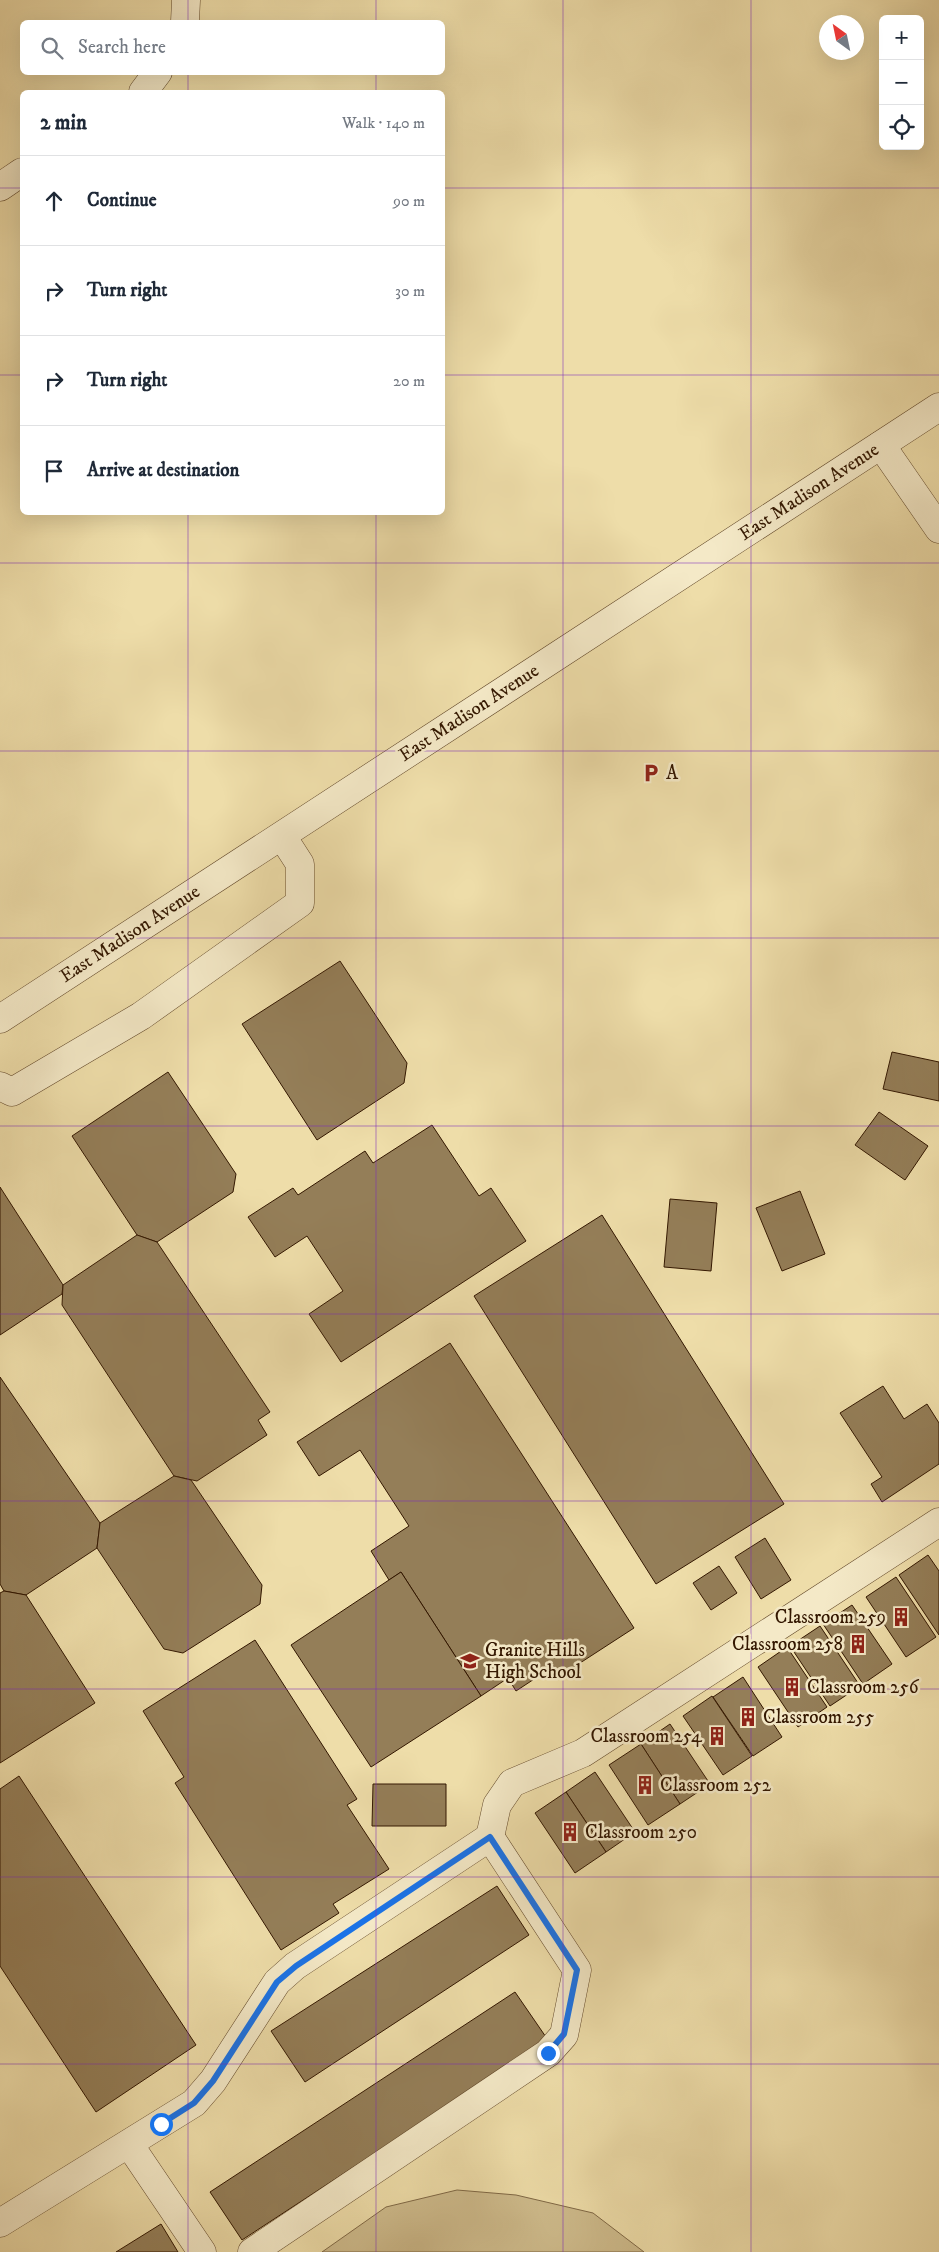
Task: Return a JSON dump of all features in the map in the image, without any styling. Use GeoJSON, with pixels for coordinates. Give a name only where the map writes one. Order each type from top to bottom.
{"type":"FeatureCollection","features":[{"type":"Feature","properties":{"kind":"street"},"geometry":{"type":"LineString","coordinates":[[145,90],[156,75]]}},
{"type":"Feature","properties":{"kind":"street"},"geometry":{"type":"LineString","coordinates":[[0,187],[20,173]]}},
{"type":"Feature","properties":{"kind":"street","name":"East Madison Avenue"},"geometry":{"type":"LineString","coordinates":[[0,1019],[939,408]]}},
{"type":"Feature","properties":{"kind":"street"},"geometry":{"type":"LineString","coordinates":[[881,445],[939,529]]}},
{"type":"Feature","properties":{"kind":"street"},"geometry":{"type":"LineString","coordinates":[[0,1086],[12,1092],[141,1016],[300,903],[300,864],[282,836]]}},
{"type":"Feature","properties":{"kind":"street"},"geometry":{"type":"LineString","coordinates":[[0,2223],[194,2103],[213,2081],[277,1982],[296,1966],[490,1837],[497,1805],[512,1783],[583,1753],[939,1522]]}},
{"type":"Feature","properties":{"kind":"street"},"geometry":{"type":"LineString","coordinates":[[252,2252],[548,2053],[564,2034],[577,1970],[490,1837]]}},
{"type":"Feature","properties":{"kind":"street"},"geometry":{"type":"LineString","coordinates":[[129,2144],[202,2252]]}},
{"type":"Feature","properties":{"kind":"shaded area"},"geometry":{"type":"Polygon","coordinates":[[[457,2190],[516,2195],[593,2213],[644,2252],[322,2252],[386,2207],[457,2190]]]}},
{"type":"Feature","properties":{"kind":"building"},"geometry":{"type":"Polygon","coordinates":[[[340,961],[407,1063],[404,1083],[317,1140],[242,1024],[340,961]]]}},
{"type":"Feature","properties":{"kind":"building"},"geometry":{"type":"Polygon","coordinates":[[[892,1052],[939,1062],[939,1101],[883,1089],[892,1052]]]}},
{"type":"Feature","properties":{"kind":"building"},"geometry":{"type":"Polygon","coordinates":[[[168,1072],[236,1174],[233,1192],[157,1242],[137,1235],[72,1136],[168,1072]]]}},
{"type":"Feature","properties":{"kind":"building"},"geometry":{"type":"Polygon","coordinates":[[[879,1112],[928,1146],[905,1180],[855,1145],[879,1112]]]}},
{"type":"Feature","properties":{"kind":"building"},"geometry":{"type":"Polygon","coordinates":[[[432,1125],[479,1196],[491,1188],[526,1241],[341,1362],[309,1314],[343,1291],[307,1236],[275,1257],[248,1217],[293,1188],[298,1195],[365,1151],[373,1163],[432,1125]]]}},
{"type":"Feature","properties":{"kind":"building"},"geometry":{"type":"Polygon","coordinates":[[[0,1187],[63,1285],[62,1294],[0,1335],[0,1187]]]}},
{"type":"Feature","properties":{"kind":"building"},"geometry":{"type":"Polygon","coordinates":[[[800,1191],[825,1254],[782,1271],[756,1208],[800,1191]]]}},
{"type":"Feature","properties":{"kind":"building"},"geometry":{"type":"Polygon","coordinates":[[[670,1199],[717,1203],[711,1271],[664,1267],[670,1199]]]}},
{"type":"Feature","properties":{"kind":"building"},"geometry":{"type":"Polygon","coordinates":[[[602,1215],[784,1504],[656,1584],[474,1296],[602,1215]]]}},
{"type":"Feature","properties":{"kind":"building"},"geometry":{"type":"Polygon","coordinates":[[[137,1235],[157,1242],[270,1412],[258,1420],[267,1435],[197,1481],[174,1476],[62,1305],[63,1285],[137,1235]]]}},
{"type":"Feature","properties":{"kind":"building"},"geometry":{"type":"Polygon","coordinates":[[[450,1343],[634,1628],[560,1676],[554,1666],[516,1691],[508,1678],[481,1696],[401,1572],[389,1580],[371,1551],[409,1526],[360,1450],[319,1476],[297,1442],[450,1343]]]}},
{"type":"Feature","properties":{"kind":"building"},"geometry":{"type":"Polygon","coordinates":[[[0,1377],[100,1523],[97,1548],[26,1595],[4,1591],[0,1584],[0,1377]]]}},
{"type":"Feature","properties":{"kind":"building"},"geometry":{"type":"Polygon","coordinates":[[[883,1386],[904,1419],[927,1404],[939,1423],[939,1464],[882,1502],[871,1484],[882,1477],[840,1413],[883,1386]]]}},
{"type":"Feature","properties":{"kind":"building"},"geometry":{"type":"Polygon","coordinates":[[[174,1476],[191,1480],[262,1585],[260,1604],[183,1653],[164,1649],[97,1548],[100,1523],[174,1476]]]}},
{"type":"Feature","properties":{"kind":"building"},"geometry":{"type":"Polygon","coordinates":[[[765,1538],[791,1580],[761,1599],[735,1557],[765,1538]]]}},
{"type":"Feature","properties":{"kind":"building"},"geometry":{"type":"Polygon","coordinates":[[[928,1555],[939,1571],[939,1635],[899,1575],[928,1555]]]}},
{"type":"Feature","properties":{"kind":"building"},"geometry":{"type":"Polygon","coordinates":[[[719,1566],[737,1593],[711,1610],[693,1583],[719,1566]]]}},
{"type":"Feature","properties":{"kind":"building"},"geometry":{"type":"Polygon","coordinates":[[[401,1572],[481,1696],[371,1767],[291,1645],[401,1572]]]}},
{"type":"Feature","properties":{"kind":"building","name":"Classroom 259"},"geometry":{"type":"Polygon","coordinates":[[[896,1577],[936,1637],[906,1657],[866,1597],[896,1577]]]}},
{"type":"Feature","properties":{"kind":"building"},"geometry":{"type":"Polygon","coordinates":[[[4,1591],[26,1595],[95,1703],[0,1763],[0,1593],[4,1591]]]}},
{"type":"Feature","properties":{"kind":"building","name":"Classroom 258"},"geometry":{"type":"Polygon","coordinates":[[[852,1605],[892,1664],[863,1684],[823,1624],[852,1605]]]}},
{"type":"Feature","properties":{"kind":"building"},"geometry":{"type":"Polygon","coordinates":[[[820,1626],[860,1686],[830,1706],[790,1646],[820,1626]]]}},
{"type":"Feature","properties":{"kind":"building"},"geometry":{"type":"Polygon","coordinates":[[[255,1640],[357,1799],[347,1805],[389,1869],[333,1904],[339,1913],[281,1950],[175,1783],[184,1777],[143,1711],[255,1640]]]}},
{"type":"Feature","properties":{"kind":"building","name":"Classroom 256"},"geometry":{"type":"Polygon","coordinates":[[[787,1647],[827,1707],[798,1727],[758,1667],[787,1647]]]}},
{"type":"Feature","properties":{"kind":"building","name":"Classroom 255"},"geometry":{"type":"Polygon","coordinates":[[[743,1677],[782,1737],[753,1756],[713,1697],[743,1677]]]}},
{"type":"Feature","properties":{"kind":"building","name":"Classroom 254"},"geometry":{"type":"Polygon","coordinates":[[[712,1696],[752,1756],[723,1775],[683,1716],[712,1696]]]}},
{"type":"Feature","properties":{"kind":"building"},"geometry":{"type":"Polygon","coordinates":[[[670,1724],[710,1784],[680,1804],[641,1744],[670,1724]]]}},
{"type":"Feature","properties":{"kind":"building","name":"Classroom 252"},"geometry":{"type":"Polygon","coordinates":[[[641,1744],[680,1804],[648,1825],[609,1765],[641,1744]]]}},
{"type":"Feature","properties":{"kind":"building"},"geometry":{"type":"Polygon","coordinates":[[[595,1772],[635,1832],[606,1852],[566,1792],[595,1772]]]}},
{"type":"Feature","properties":{"kind":"building"},"geometry":{"type":"Polygon","coordinates":[[[19,1776],[196,2045],[96,2112],[0,1966],[0,1789],[19,1776]]]}},
{"type":"Feature","properties":{"kind":"building"},"geometry":{"type":"Polygon","coordinates":[[[373,1784],[446,1784],[446,1826],[372,1826],[373,1784]]]}},
{"type":"Feature","properties":{"kind":"building","name":"Classroom 250"},"geometry":{"type":"Polygon","coordinates":[[[566,1792],[606,1852],[575,1873],[535,1813],[566,1792]]]}},
{"type":"Feature","properties":{"kind":"building"},"geometry":{"type":"Polygon","coordinates":[[[497,1886],[529,1935],[305,2082],[271,2031],[497,1886]]]}},
{"type":"Feature","properties":{"kind":"building"},"geometry":{"type":"Polygon","coordinates":[[[515,1992],[548,2040],[242,2240],[210,2192],[515,1992]]]}},
{"type":"Feature","properties":{"kind":"building"},"geometry":{"type":"Polygon","coordinates":[[[161,2224],[178,2252],[116,2252],[161,2224]]]}},
{"type":"Feature","properties":{"kind":"place","name":"A"},"geometry":{"type":"Point","coordinates":[651,773]}},
{"type":"Feature","properties":{"kind":"place","name":"Classroom 259"},"geometry":{"type":"Point","coordinates":[901,1617]}},
{"type":"Feature","properties":{"kind":"place","name":"Classroom 258"},"geometry":{"type":"Point","coordinates":[858,1644]}},
{"type":"Feature","properties":{"kind":"place","name":"Granite Hills High School"},"geometry":{"type":"Point","coordinates":[470,1661]}},
{"type":"Feature","properties":{"kind":"place","name":"Classroom 256"},"geometry":{"type":"Point","coordinates":[792,1687]}},
{"type":"Feature","properties":{"kind":"place","name":"Classroom 255"},"geometry":{"type":"Point","coordinates":[748,1717]}},
{"type":"Feature","properties":{"kind":"place","name":"Classroom 254"},"geometry":{"type":"Point","coordinates":[717,1736]}},
{"type":"Feature","properties":{"kind":"place","name":"Classroom 252"},"geometry":{"type":"Point","coordinates":[645,1785]}},
{"type":"Feature","properties":{"kind":"place","name":"Classroom 250"},"geometry":{"type":"Point","coordinates":[570,1832]}},
{"type":"Feature","properties":{"kind":"route"},"geometry":{"type":"LineString","coordinates":[[161,2124],[194,2103],[213,2081],[277,1982],[296,1966],[490,1837],[577,1970],[564,2034],[548,2053]]}}]}
